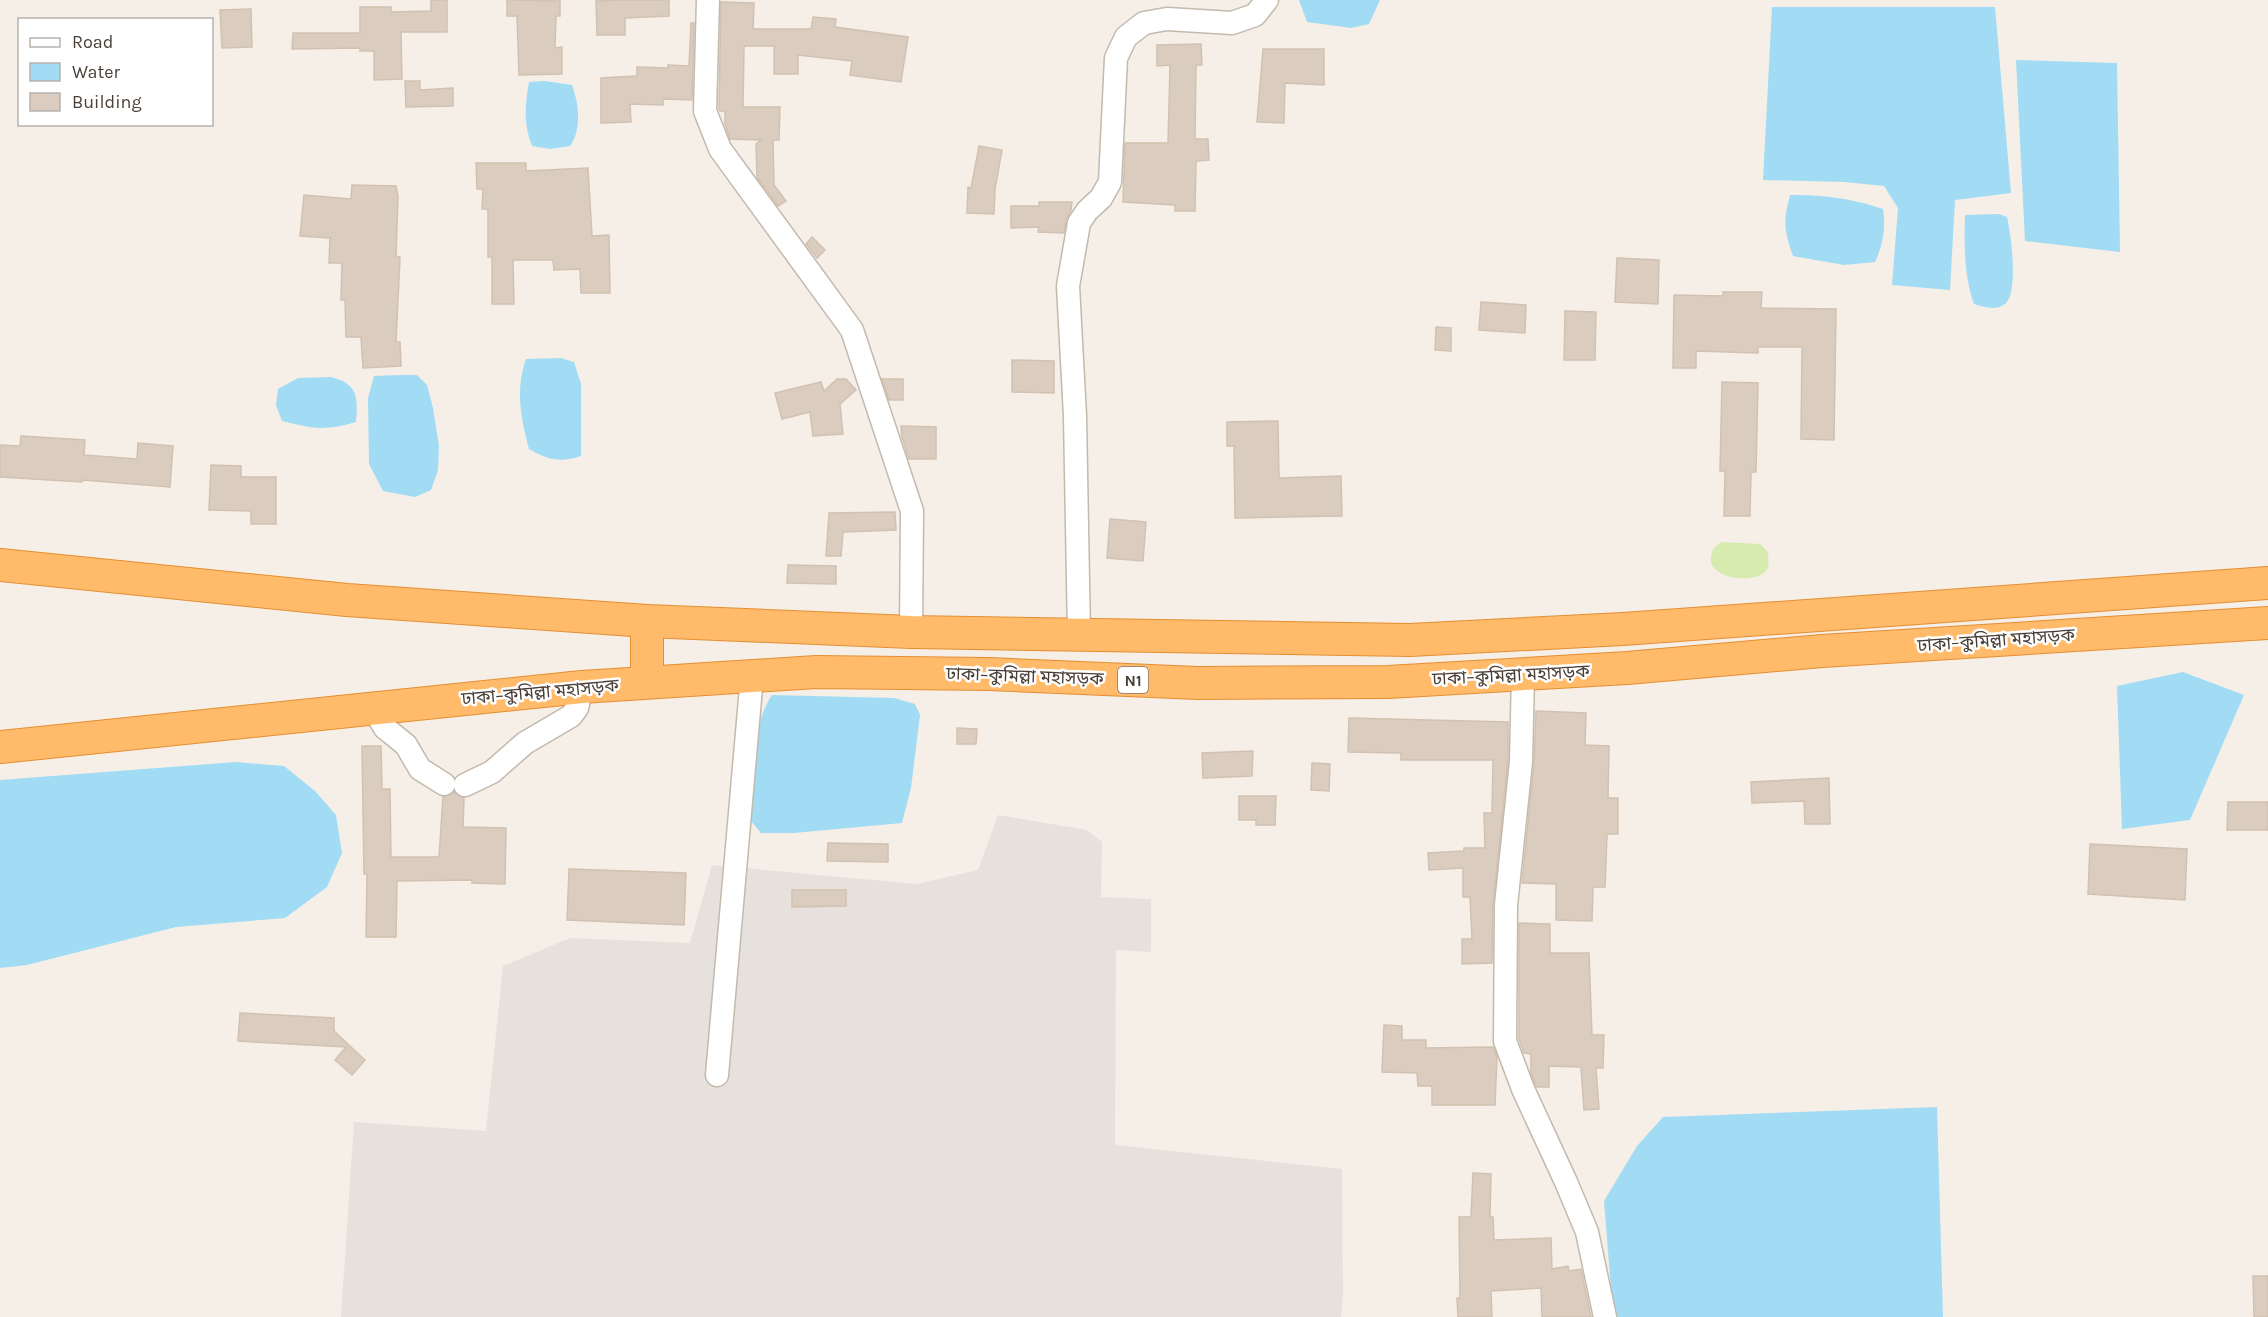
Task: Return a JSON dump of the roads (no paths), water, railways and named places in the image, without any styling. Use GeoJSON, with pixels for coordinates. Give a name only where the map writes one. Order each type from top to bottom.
{"type":"FeatureCollection","features":[{"type":"Feature","properties":{"kind":"highway","name":"ঢাকা–কুমিল্লা মহাসড়ক"},"geometry":{"type":"LineString","coordinates":[[0,565],[347,600],[647,621],[911,632],[1410,640],[1623,629],[2268,583]]}},
{"type":"Feature","properties":{"kind":"highway"},"geometry":{"type":"LineString","coordinates":[[1818,616],[1822,651]]}},
{"type":"Feature","properties":{"kind":"highway"},"geometry":{"type":"LineString","coordinates":[[647,621],[647,682]]}},
{"type":"Feature","properties":{"kind":"highway","name":"ঢাকা–কুমিল্লা মহাসড়ক"},"geometry":{"type":"LineString","coordinates":[[0,747],[582,687],[816,672],[989,674],[1210,683],[1388,682],[1627,668],[1822,651],[2268,623]]}},
{"type":"Feature","properties":{"kind":"street"},"geometry":{"type":"LineString","coordinates":[[708,0],[705,111],[720,149],[852,330],[912,511],[911,632]]}},
{"type":"Feature","properties":{"kind":"street"},"geometry":{"type":"LineString","coordinates":[[1079,636],[1075,416],[1068,286],[1079,223],[1087,211],[1101,198],[1110,182],[1116,58],[1126,37],[1144,23],[1167,19],[1233,23],[1255,15],[1267,0]]}},
{"type":"Feature","properties":{"kind":"street"},"geometry":{"type":"LineString","coordinates":[[1523,674],[1521,762],[1506,904],[1505,1041],[1523,1089],[1587,1232],[1605,1317]]}},
{"type":"Feature","properties":{"kind":"street"},"geometry":{"type":"LineString","coordinates":[[717,1075],[752,676]]}},
{"type":"Feature","properties":{"kind":"street"},"geometry":{"type":"LineString","coordinates":[[373,708],[385,728],[406,745],[420,769],[454,784],[492,772],[525,743],[571,717],[577,708],[582,687]]}},
{"type":"Feature","properties":{"kind":"water"},"geometry":{"type":"Polygon","coordinates":[[[1299,0],[1380,0],[1369,24],[1351,28],[1307,22],[1299,0]]]}},
{"type":"Feature","properties":{"kind":"water"},"geometry":{"type":"Polygon","coordinates":[[[1772,7],[1995,7],[2011,193],[1955,200],[1950,290],[1892,285],[1898,208],[1884,186],[1844,182],[1763,180],[1772,7]]]}},
{"type":"Feature","properties":{"kind":"water"},"geometry":{"type":"Polygon","coordinates":[[[2016,60],[2117,63],[2120,252],[2025,241],[2016,60]]]}},
{"type":"Feature","properties":{"kind":"water"},"geometry":{"type":"Polygon","coordinates":[[[545,81],[572,85],[578,124],[570,146],[550,149],[532,146],[527,130],[526,114],[529,82],[545,81]]]}},
{"type":"Feature","properties":{"kind":"water"},"geometry":{"type":"Polygon","coordinates":[[[1790,195],[1837,198],[1883,209],[1883,236],[1875,262],[1844,265],[1793,256],[1786,226],[1790,195]]]}},
{"type":"Feature","properties":{"kind":"water"},"geometry":{"type":"Polygon","coordinates":[[[1999,214],[2007,217],[2009,225],[2013,263],[2012,288],[2005,304],[1990,308],[1974,304],[1968,283],[1965,260],[1965,215],[1999,214]]]}},
{"type":"Feature","properties":{"kind":"water"},"geometry":{"type":"Polygon","coordinates":[[[561,358],[574,362],[581,384],[581,456],[560,460],[542,456],[529,449],[520,393],[526,359],[561,358]]]}},
{"type":"Feature","properties":{"kind":"water"},"geometry":{"type":"Polygon","coordinates":[[[417,375],[427,385],[439,446],[438,470],[431,490],[415,497],[383,491],[369,464],[368,398],[374,376],[417,375]]]}},
{"type":"Feature","properties":{"kind":"water"},"geometry":{"type":"Polygon","coordinates":[[[331,377],[347,383],[354,393],[357,405],[356,422],[319,428],[282,421],[276,405],[278,389],[298,378],[331,377]]]}},
{"type":"Feature","properties":{"kind":"water"},"geometry":{"type":"Polygon","coordinates":[[[2183,672],[2244,695],[2190,820],[2122,829],[2117,686],[2183,672]]]}},
{"type":"Feature","properties":{"kind":"water"},"geometry":{"type":"Polygon","coordinates":[[[772,695],[894,698],[915,704],[920,715],[911,788],[902,823],[794,833],[761,833],[751,821],[754,756],[760,723],[772,695]]]}},
{"type":"Feature","properties":{"kind":"water"},"geometry":{"type":"Polygon","coordinates":[[[236,762],[284,766],[315,791],[336,815],[342,853],[327,887],[285,918],[176,927],[27,965],[0,968],[0,780],[236,762]]]}},
{"type":"Feature","properties":{"kind":"water"},"geometry":{"type":"Polygon","coordinates":[[[1937,1107],[1943,1317],[1615,1317],[1613,1314],[1604,1201],[1637,1146],[1663,1117],[1937,1107]]]}}]}
